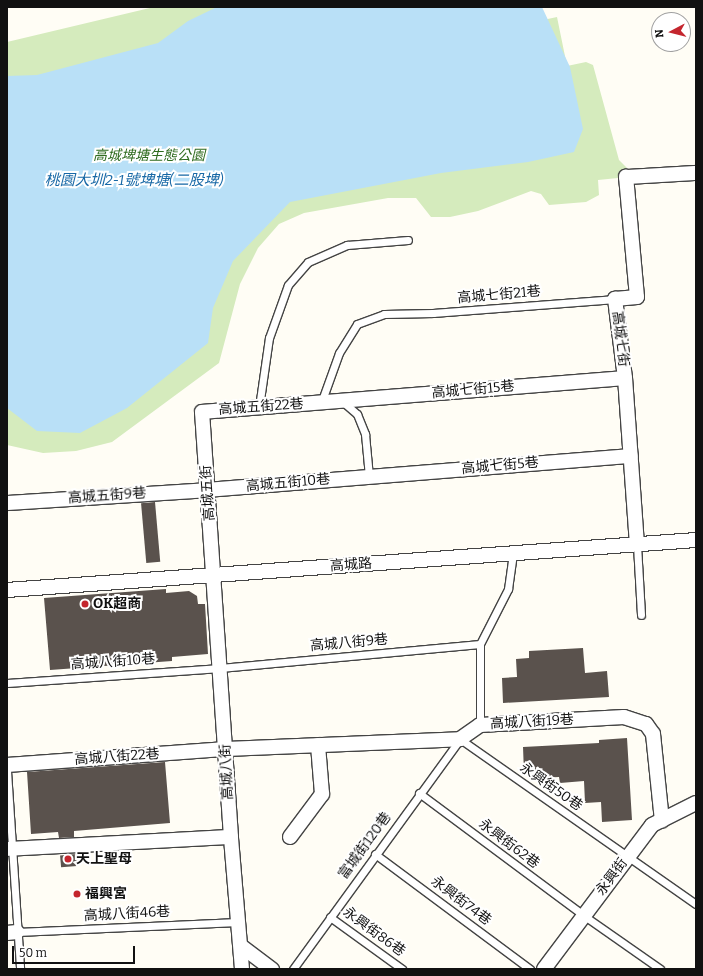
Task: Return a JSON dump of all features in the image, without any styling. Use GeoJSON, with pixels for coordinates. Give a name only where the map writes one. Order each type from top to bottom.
{"type":"FeatureCollection","features":[{"type":"Feature","properties":{"kind":"street","name":"高城七街"},"geometry":{"type":"LineString","coordinates":[[637,545],[625,378],[615,299],[637,297],[626,176],[696,173]]}},
{"type":"Feature","properties":{"kind":"street","name":"高城七街15巷"},"geometry":{"type":"LineString","coordinates":[[321,403],[625,378]]}},
{"type":"Feature","properties":{"kind":"street","name":"高城五街22巷"},"geometry":{"type":"LineString","coordinates":[[202,412],[321,403]]}},
{"type":"Feature","properties":{"kind":"street","name":"高城五街"},"geometry":{"type":"LineString","coordinates":[[202,412],[214,574]]}},
{"type":"Feature","properties":{"kind":"street","name":"高城七街5巷"},"geometry":{"type":"LineString","coordinates":[[369,476],[631,456]]}},
{"type":"Feature","properties":{"kind":"street","name":"高城五街10巷"},"geometry":{"type":"LineString","coordinates":[[207,490],[369,476]]}},
{"type":"Feature","properties":{"kind":"street","name":"高城五街9巷"},"geometry":{"type":"LineString","coordinates":[[7,503],[207,490]]}},
{"type":"Feature","properties":{"kind":"street","name":"高城路"},"geometry":{"type":"LineString","coordinates":[[7,590],[696,540]]}},
{"type":"Feature","properties":{"kind":"street","name":"高城八街"},"geometry":{"type":"LineString","coordinates":[[214,574],[231,837],[242,969]]}},
{"type":"Feature","properties":{"kind":"street","name":"高城八街19巷"},"geometry":{"type":"LineString","coordinates":[[460,739],[480,725],[624,717],[646,724],[653,734],[662,821]]}},
{"type":"Feature","properties":{"kind":"street"},"geometry":{"type":"LineString","coordinates":[[226,749],[460,739]]}},
{"type":"Feature","properties":{"kind":"street"},"geometry":{"type":"LineString","coordinates":[[290,837],[322,794],[318,745]]}},
{"type":"Feature","properties":{"kind":"street","name":"高城八街22巷"},"geometry":{"type":"LineString","coordinates":[[7,765],[226,749]]}},
{"type":"Feature","properties":{"kind":"street","name":"永興街"},"geometry":{"type":"LineString","coordinates":[[544,969],[627,856],[652,825],[696,803]]}},
{"type":"Feature","properties":{"kind":"street"},"geometry":{"type":"LineString","coordinates":[[10,849],[231,837]]}},
{"type":"Feature","properties":{"kind":"street"},"geometry":{"type":"LineString","coordinates":[[241,946],[272,969]]}},
{"type":"Feature","properties":{"kind":"lane"},"geometry":{"type":"LineString","coordinates":[[259,407],[269,338],[288,285],[308,262],[347,245],[408,240]]}},
{"type":"Feature","properties":{"kind":"lane","name":"高城七街21巷"},"geometry":{"type":"LineString","coordinates":[[321,403],[339,353],[356,324],[384,314],[433,313],[615,299]]}},
{"type":"Feature","properties":{"kind":"lane"},"geometry":{"type":"LineString","coordinates":[[342,401],[357,414],[364,434],[369,476]]}},
{"type":"Feature","properties":{"kind":"lane"},"geometry":{"type":"LineString","coordinates":[[637,545],[641,615]]}},
{"type":"Feature","properties":{"kind":"lane"},"geometry":{"type":"LineString","coordinates":[[480,725],[480,644],[508,589],[513,554]]}},
{"type":"Feature","properties":{"kind":"lane","name":"高城八街9巷"},"geometry":{"type":"LineString","coordinates":[[220,668],[480,644]]}},
{"type":"Feature","properties":{"kind":"lane","name":"高城八街10巷"},"geometry":{"type":"LineString","coordinates":[[7,683],[220,668]]}},
{"type":"Feature","properties":{"kind":"lane","name":"富城街120巷"},"geometry":{"type":"LineString","coordinates":[[293,969],[419,793],[460,739]]}},
{"type":"Feature","properties":{"kind":"lane","name":"永興街50巷"},"geometry":{"type":"LineString","coordinates":[[460,739],[696,904]]}},
{"type":"Feature","properties":{"kind":"lane"},"geometry":{"type":"LineString","coordinates":[[7,771],[12,932],[20,969]]}},
{"type":"Feature","properties":{"kind":"lane","name":"永興街62巷"},"geometry":{"type":"LineString","coordinates":[[419,793],[583,915],[660,969]]}},
{"type":"Feature","properties":{"kind":"lane","name":"永興街74巷"},"geometry":{"type":"LineString","coordinates":[[376,854],[530,969]]}},
{"type":"Feature","properties":{"kind":"lane","name":"永興街86巷"},"geometry":{"type":"LineString","coordinates":[[330,917],[402,969]]}},
{"type":"Feature","properties":{"kind":"lane","name":"高城八街46巷"},"geometry":{"type":"LineString","coordinates":[[12,932],[238,922]]}},
{"type":"Feature","properties":{"kind":"green space","name":"桃園大圳2-1號埤塘(二股埤)"},"geometry":{"type":"Polygon","coordinates":[[[154,7],[539,7],[543,20],[557,17],[567,66],[586,62],[593,65],[619,160],[627,168],[618,178],[598,180],[599,195],[586,202],[549,205],[541,194],[531,191],[478,211],[450,217],[431,217],[416,198],[388,198],[304,213],[279,224],[258,248],[240,284],[219,363],[112,442],[76,451],[43,453],[7,445],[7,42],[154,7]]]}},
{"type":"Feature","properties":{"kind":"water","name":"桃園大圳2-1號埤塘(二股埤)"},"geometry":{"type":"Polygon","coordinates":[[[217,7],[542,7],[570,67],[583,129],[574,152],[528,162],[441,173],[290,202],[233,261],[213,308],[208,343],[127,408],[80,433],[37,431],[7,408],[7,76],[37,75],[158,43],[188,21],[217,7]]]}},
{"type":"Feature","properties":{"kind":"building"},"geometry":{"type":"Polygon","coordinates":[[[155,502],[160,562],[146,563],[141,503],[155,502]]]}},
{"type":"Feature","properties":{"kind":"building"},"geometry":{"type":"Polygon","coordinates":[[[166,589],[166,593],[189,591],[197,596],[198,604],[205,604],[208,654],[172,657],[172,661],[50,670],[44,598],[166,589]]]}},
{"type":"Feature","properties":{"kind":"building"},"geometry":{"type":"Polygon","coordinates":[[[583,648],[585,673],[607,671],[609,697],[503,703],[502,678],[517,677],[516,659],[529,658],[529,651],[583,648]]]}},
{"type":"Feature","properties":{"kind":"building"},"geometry":{"type":"Polygon","coordinates":[[[627,738],[632,820],[602,822],[601,802],[585,803],[584,781],[560,783],[559,777],[538,778],[538,772],[524,773],[523,747],[599,743],[599,740],[627,738]]]}},
{"type":"Feature","properties":{"kind":"building"},"geometry":{"type":"Polygon","coordinates":[[[165,762],[170,823],[74,831],[74,837],[59,838],[58,832],[31,834],[27,772],[165,762]]]}},
{"type":"Feature","properties":{"kind":"building","name":"天上聖母"},"geometry":{"type":"Polygon","coordinates":[[[76,854],[77,866],[61,867],[60,855],[76,854]]]}},
{"type":"Feature","properties":{"kind":"place","name":"OK超商"},"geometry":{"type":"Point","coordinates":[85,604]}},
{"type":"Feature","properties":{"kind":"place","name":"天上聖母"},"geometry":{"type":"Point","coordinates":[68,859]}},
{"type":"Feature","properties":{"kind":"place","name":"福興宮"},"geometry":{"type":"Point","coordinates":[77,894]}},
{"type":"Feature","properties":{"kind":"park label","name":"高城埤塘生態公園"},"geometry":{"type":"Point","coordinates":[149,156]}}]}
